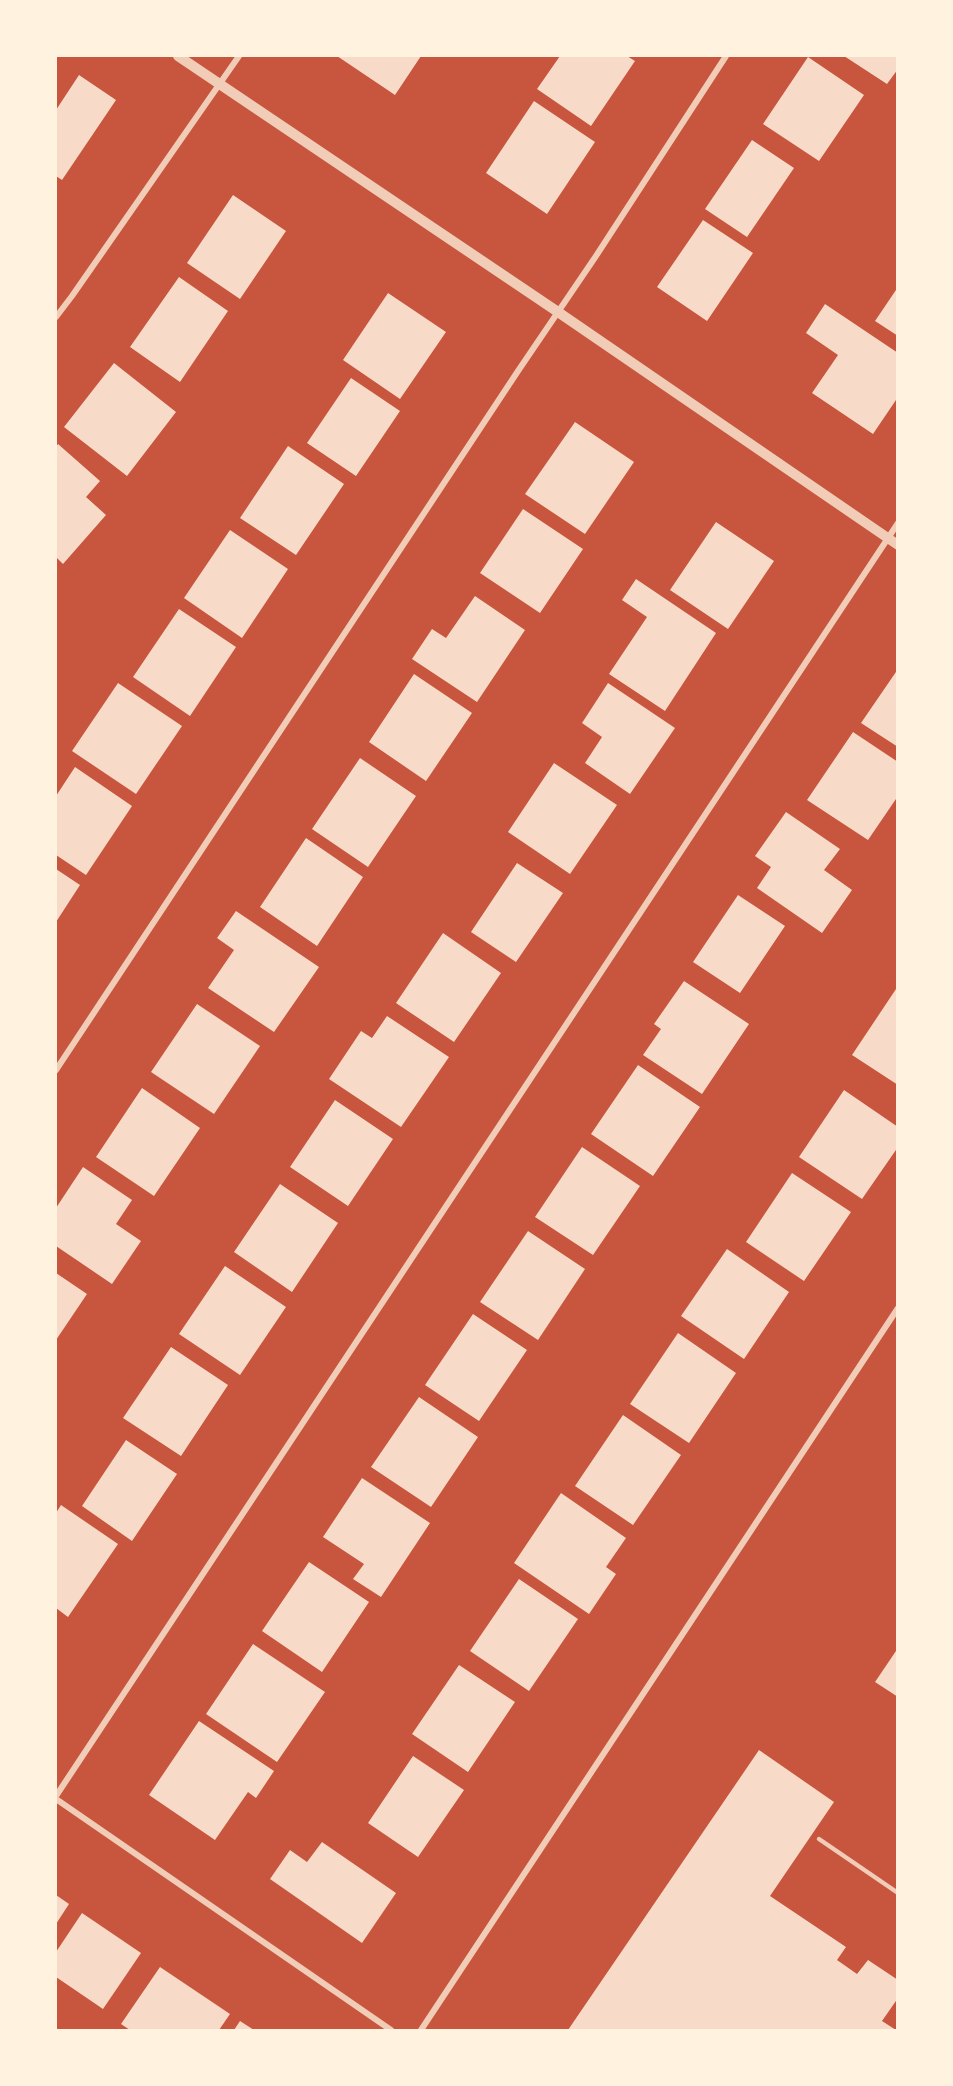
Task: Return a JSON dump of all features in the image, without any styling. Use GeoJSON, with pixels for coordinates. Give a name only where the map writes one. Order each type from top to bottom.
{"type":"FeatureCollection","features":[{"type":"Feature","properties":{"kind":"street"},"geometry":{"type":"LineString","coordinates":[[178,56],[897,544]]}},
{"type":"Feature","properties":{"kind":"street"},"geometry":{"type":"LineString","coordinates":[[56,317],[239,56]]}},
{"type":"Feature","properties":{"kind":"street"},"geometry":{"type":"LineString","coordinates":[[56,1070],[726,56]]}},
{"type":"Feature","properties":{"kind":"street"},"geometry":{"type":"LineString","coordinates":[[391,2031],[56,1797],[897,523]]}},
{"type":"Feature","properties":{"kind":"street"},"geometry":{"type":"LineString","coordinates":[[421,2031],[897,1308]]}},
{"type":"Feature","properties":{"kind":"lane"},"geometry":{"type":"LineString","coordinates":[[819,1839],[897,1893]]}},
{"type":"Feature","properties":{"kind":"building"},"geometry":{"type":"Polygon","coordinates":[[[337,56],[421,56],[395,95],[337,56]]]}},
{"type":"Feature","properties":{"kind":"building"},"geometry":{"type":"Polygon","coordinates":[[[560,56],[627,56],[635,61],[591,126],[537,89],[560,56]]]}},
{"type":"Feature","properties":{"kind":"building"},"geometry":{"type":"Polygon","coordinates":[[[844,56],[898,56],[898,69],[887,84],[844,56]]]}},
{"type":"Feature","properties":{"kind":"building"},"geometry":{"type":"Polygon","coordinates":[[[808,57],[864,95],[819,161],[763,124],[808,57]]]}},
{"type":"Feature","properties":{"kind":"building"},"geometry":{"type":"Polygon","coordinates":[[[79,75],[116,100],[62,180],[56,176],[56,110],[79,75]]]}},
{"type":"Feature","properties":{"kind":"building"},"geometry":{"type":"Polygon","coordinates":[[[534,101],[595,142],[547,214],[486,173],[534,101]]]}},
{"type":"Feature","properties":{"kind":"building"},"geometry":{"type":"Polygon","coordinates":[[[752,140],[794,168],[747,237],[705,209],[752,140]]]}},
{"type":"Feature","properties":{"kind":"building"},"geometry":{"type":"Polygon","coordinates":[[[233,195],[286,231],[240,299],[187,263],[233,195]]]}},
{"type":"Feature","properties":{"kind":"building"},"geometry":{"type":"Polygon","coordinates":[[[703,220],[753,253],[707,321],[657,287],[703,220]]]}},
{"type":"Feature","properties":{"kind":"building"},"geometry":{"type":"Polygon","coordinates":[[[179,277],[228,311],[180,382],[130,347],[179,277]]]}},
{"type":"Feature","properties":{"kind":"building"},"geometry":{"type":"Polygon","coordinates":[[[898,287],[898,336],[875,321],[898,287]]]}},
{"type":"Feature","properties":{"kind":"building"},"geometry":{"type":"Polygon","coordinates":[[[388,293],[446,332],[400,399],[343,360],[388,293]]]}},
{"type":"Feature","properties":{"kind":"building"},"geometry":{"type":"Polygon","coordinates":[[[825,304],[898,353],[898,397],[873,434],[812,393],[838,355],[806,333],[825,304]]]}},
{"type":"Feature","properties":{"kind":"building"},"geometry":{"type":"Polygon","coordinates":[[[114,363],[176,412],[127,476],[64,427],[114,363]]]}},
{"type":"Feature","properties":{"kind":"building"},"geometry":{"type":"Polygon","coordinates":[[[351,378],[400,411],[356,476],[307,443],[351,378]]]}},
{"type":"Feature","properties":{"kind":"building"},"geometry":{"type":"Polygon","coordinates":[[[575,422],[634,462],[585,534],[525,494],[575,422]]]}},
{"type":"Feature","properties":{"kind":"building"},"geometry":{"type":"Polygon","coordinates":[[[58,444],[100,481],[86,497],[106,515],[63,564],[56,557],[56,447],[58,444]]]}},
{"type":"Feature","properties":{"kind":"building"},"geometry":{"type":"Polygon","coordinates":[[[288,446],[344,484],[296,555],[240,518],[288,446]]]}},
{"type":"Feature","properties":{"kind":"building"},"geometry":{"type":"Polygon","coordinates":[[[523,509],[583,549],[540,613],[480,573],[523,509]]]}},
{"type":"Feature","properties":{"kind":"building"},"geometry":{"type":"Polygon","coordinates":[[[716,522],[774,561],[728,629],[670,590],[716,522]]]}},
{"type":"Feature","properties":{"kind":"building"},"geometry":{"type":"Polygon","coordinates":[[[230,530],[288,569],[242,638],[184,598],[230,530]]]}},
{"type":"Feature","properties":{"kind":"building"},"geometry":{"type":"Polygon","coordinates":[[[636,579],[716,633],[665,711],[609,674],[647,617],[622,600],[636,579]]]}},
{"type":"Feature","properties":{"kind":"building"},"geometry":{"type":"Polygon","coordinates":[[[475,596],[525,630],[477,702],[412,659],[432,629],[446,638],[475,596]]]}},
{"type":"Feature","properties":{"kind":"building"},"geometry":{"type":"Polygon","coordinates":[[[179,609],[236,647],[190,716],[133,677],[179,609]]]}},
{"type":"Feature","properties":{"kind":"building"},"geometry":{"type":"Polygon","coordinates":[[[898,669],[898,747],[861,723],[898,669]]]}},
{"type":"Feature","properties":{"kind":"building"},"geometry":{"type":"Polygon","coordinates":[[[414,674],[472,713],[426,781],[369,742],[414,674]]]}},
{"type":"Feature","properties":{"kind":"building"},"geometry":{"type":"Polygon","coordinates":[[[118,683],[182,726],[136,794],[72,751],[118,683]]]}},
{"type":"Feature","properties":{"kind":"building"},"geometry":{"type":"Polygon","coordinates":[[[608,683],[675,728],[630,794],[585,763],[602,737],[582,723],[608,683]]]}},
{"type":"Feature","properties":{"kind":"building"},"geometry":{"type":"Polygon","coordinates":[[[853,732],[898,762],[898,796],[868,840],[807,800],[853,732]]]}},
{"type":"Feature","properties":{"kind":"building"},"geometry":{"type":"Polygon","coordinates":[[[360,758],[416,796],[368,867],[312,829],[360,758]]]}},
{"type":"Feature","properties":{"kind":"building"},"geometry":{"type":"Polygon","coordinates":[[[554,763],[617,805],[570,874],[508,832],[554,763]]]}},
{"type":"Feature","properties":{"kind":"building"},"geometry":{"type":"Polygon","coordinates":[[[75,767],[132,806],[86,875],[56,855],[56,796],[75,767]]]}},
{"type":"Feature","properties":{"kind":"building"},"geometry":{"type":"Polygon","coordinates":[[[786,812],[840,849],[824,870],[852,890],[822,933],[757,888],[771,867],[755,856],[786,812]]]}},
{"type":"Feature","properties":{"kind":"building"},"geometry":{"type":"Polygon","coordinates":[[[306,838],[363,877],[317,946],[260,907],[306,838]]]}},
{"type":"Feature","properties":{"kind":"building"},"geometry":{"type":"Polygon","coordinates":[[[517,863],[563,893],[516,962],[471,932],[517,863]]]}},
{"type":"Feature","properties":{"kind":"building"},"geometry":{"type":"Polygon","coordinates":[[[56,869],[80,885],[56,922],[56,869]]]}},
{"type":"Feature","properties":{"kind":"building"},"geometry":{"type":"Polygon","coordinates":[[[738,895],[785,926],[740,993],[693,962],[738,895]]]}},
{"type":"Feature","properties":{"kind":"building"},"geometry":{"type":"Polygon","coordinates":[[[236,911],[319,967],[274,1032],[208,988],[234,950],[217,938],[236,911]]]}},
{"type":"Feature","properties":{"kind":"building"},"geometry":{"type":"Polygon","coordinates":[[[443,933],[501,973],[454,1042],[396,1003],[443,933]]]}},
{"type":"Feature","properties":{"kind":"building"},"geometry":{"type":"Polygon","coordinates":[[[684,981],[749,1024],[702,1094],[643,1055],[661,1029],[654,1024],[684,981]]]}},
{"type":"Feature","properties":{"kind":"building"},"geometry":{"type":"Polygon","coordinates":[[[898,986],[898,1085],[852,1055],[898,986]]]}},
{"type":"Feature","properties":{"kind":"building"},"geometry":{"type":"Polygon","coordinates":[[[197,1004],[260,1046],[214,1114],[151,1072],[197,1004]]]}},
{"type":"Feature","properties":{"kind":"building"},"geometry":{"type":"Polygon","coordinates":[[[387,1016],[449,1057],[401,1127],[329,1079],[361,1031],[372,1038],[387,1016]]]}},
{"type":"Feature","properties":{"kind":"building"},"geometry":{"type":"Polygon","coordinates":[[[638,1065],[700,1107],[653,1176],[591,1134],[638,1065]]]}},
{"type":"Feature","properties":{"kind":"building"},"geometry":{"type":"Polygon","coordinates":[[[142,1088],[200,1128],[154,1196],[96,1157],[142,1088]]]}},
{"type":"Feature","properties":{"kind":"building"},"geometry":{"type":"Polygon","coordinates":[[[844,1090],[898,1127],[898,1147],[862,1199],[799,1157],[844,1090]]]}},
{"type":"Feature","properties":{"kind":"building"},"geometry":{"type":"Polygon","coordinates":[[[335,1100],[393,1139],[348,1206],[290,1167],[335,1100]]]}},
{"type":"Feature","properties":{"kind":"building"},"geometry":{"type":"Polygon","coordinates":[[[582,1147],[640,1186],[593,1255],[535,1217],[582,1147]]]}},
{"type":"Feature","properties":{"kind":"building"},"geometry":{"type":"Polygon","coordinates":[[[83,1167],[132,1200],[116,1224],[141,1241],[112,1284],[56,1246],[56,1208],[83,1167]]]}},
{"type":"Feature","properties":{"kind":"building"},"geometry":{"type":"Polygon","coordinates":[[[792,1173],[851,1212],[804,1281],[746,1242],[792,1173]]]}},
{"type":"Feature","properties":{"kind":"building"},"geometry":{"type":"Polygon","coordinates":[[[280,1184],[338,1223],[292,1292],[234,1252],[280,1184]]]}},
{"type":"Feature","properties":{"kind":"building"},"geometry":{"type":"Polygon","coordinates":[[[528,1231],[585,1269],[538,1340],[480,1302],[528,1231]]]}},
{"type":"Feature","properties":{"kind":"building"},"geometry":{"type":"Polygon","coordinates":[[[727,1249],[789,1292],[744,1359],[681,1316],[727,1249]]]}},
{"type":"Feature","properties":{"kind":"building"},"geometry":{"type":"Polygon","coordinates":[[[225,1266],[286,1307],[240,1375],[179,1334],[225,1266]]]}},
{"type":"Feature","properties":{"kind":"building"},"geometry":{"type":"Polygon","coordinates":[[[56,1273],[87,1294],[56,1340],[56,1273]]]}},
{"type":"Feature","properties":{"kind":"building"},"geometry":{"type":"Polygon","coordinates":[[[473,1314],[527,1350],[479,1421],[425,1385],[473,1314]]]}},
{"type":"Feature","properties":{"kind":"building"},"geometry":{"type":"Polygon","coordinates":[[[678,1333],[736,1373],[689,1443],[630,1404],[678,1333]]]}},
{"type":"Feature","properties":{"kind":"building"},"geometry":{"type":"Polygon","coordinates":[[[171,1347],[228,1385],[181,1456],[123,1418],[171,1347]]]}},
{"type":"Feature","properties":{"kind":"building"},"geometry":{"type":"Polygon","coordinates":[[[419,1397],[478,1437],[431,1507],[371,1467],[419,1397]]]}},
{"type":"Feature","properties":{"kind":"building"},"geometry":{"type":"Polygon","coordinates":[[[623,1415],[681,1455],[633,1525],[575,1486],[623,1415]]]}},
{"type":"Feature","properties":{"kind":"building"},"geometry":{"type":"Polygon","coordinates":[[[126,1440],[177,1474],[132,1541],[82,1506],[126,1440]]]}},
{"type":"Feature","properties":{"kind":"building"},"geometry":{"type":"Polygon","coordinates":[[[362,1478],[430,1523],[381,1597],[353,1579],[364,1564],[323,1537],[362,1478]]]}},
{"type":"Feature","properties":{"kind":"building"},"geometry":{"type":"Polygon","coordinates":[[[561,1493],[626,1538],[606,1567],[616,1574],[589,1614],[514,1563],[561,1493]]]}},
{"type":"Feature","properties":{"kind":"building"},"geometry":{"type":"Polygon","coordinates":[[[61,1505],[118,1544],[68,1617],[56,1608],[56,1513],[61,1505]]]}},
{"type":"Feature","properties":{"kind":"building"},"geometry":{"type":"Polygon","coordinates":[[[309,1562],[369,1602],[322,1672],[262,1631],[309,1562]]]}},
{"type":"Feature","properties":{"kind":"building"},"geometry":{"type":"Polygon","coordinates":[[[519,1579],[578,1619],[529,1691],[470,1651],[519,1579]]]}},
{"type":"Feature","properties":{"kind":"building"},"geometry":{"type":"Polygon","coordinates":[[[253,1644],[325,1692],[277,1762],[206,1714],[253,1644]]]}},
{"type":"Feature","properties":{"kind":"building"},"geometry":{"type":"Polygon","coordinates":[[[898,1648],[898,1697],[875,1682],[898,1648]]]}},
{"type":"Feature","properties":{"kind":"building"},"geometry":{"type":"Polygon","coordinates":[[[459,1665],[515,1702],[468,1772],[412,1734],[459,1665]]]}},
{"type":"Feature","properties":{"kind":"building"},"geometry":{"type":"Polygon","coordinates":[[[199,1721],[274,1771],[256,1798],[248,1792],[215,1840],[149,1795],[199,1721]]]}},
{"type":"Feature","properties":{"kind":"building"},"geometry":{"type":"Polygon","coordinates":[[[759,1750],[834,1802],[770,1896],[846,1947],[837,1960],[857,1974],[868,1960],[898,1980],[898,1998],[882,2021],[896,2030],[568,2030],[759,1750]]]}},
{"type":"Feature","properties":{"kind":"building"},"geometry":{"type":"Polygon","coordinates":[[[413,1756],[464,1790],[418,1857],[368,1823],[413,1756]]]}},
{"type":"Feature","properties":{"kind":"building"},"geometry":{"type":"Polygon","coordinates":[[[322,1842],[396,1893],[362,1943],[270,1879],[290,1850],[307,1862],[322,1842]]]}},
{"type":"Feature","properties":{"kind":"building"},"geometry":{"type":"Polygon","coordinates":[[[56,1895],[69,1904],[56,1924],[56,1895]]]}},
{"type":"Feature","properties":{"kind":"building"},"geometry":{"type":"Polygon","coordinates":[[[82,1913],[141,1953],[103,2009],[56,1977],[56,1952],[82,1913]]]}},
{"type":"Feature","properties":{"kind":"building"},"geometry":{"type":"Polygon","coordinates":[[[160,1967],[230,2014],[219,2030],[130,2030],[121,2024],[160,1967]]]}},
{"type":"Feature","properties":{"kind":"building"},"geometry":{"type":"Polygon","coordinates":[[[240,2021],[254,2030],[234,2030],[240,2021]]]}}]}
